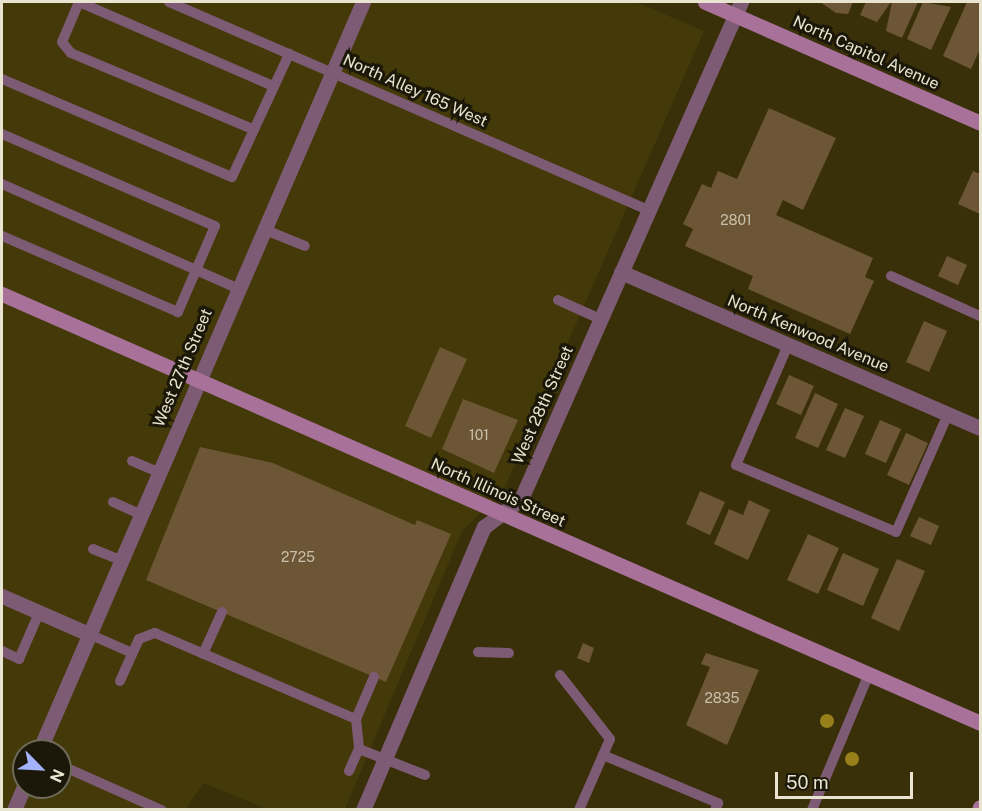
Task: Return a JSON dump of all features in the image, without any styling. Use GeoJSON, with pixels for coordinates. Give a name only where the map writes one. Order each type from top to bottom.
{"type":"FeatureCollection","features":[{"type":"Feature","properties":{"kind":"main road","name":"North Capitol Avenue"},"geometry":{"type":"LineString","coordinates":[[705,2],[738,8],[981,123]]}},
{"type":"Feature","properties":{"kind":"main road","name":"North Illinois Street"},"geometry":{"type":"LineString","coordinates":[[2,294],[196,381],[981,723]]}},
{"type":"Feature","properties":{"kind":"street","name":"West 27th Street"},"geometry":{"type":"LineString","coordinates":[[44,739],[196,381],[363,2]]}},
{"type":"Feature","properties":{"kind":"street","name":"West 28th Street"},"geometry":{"type":"LineString","coordinates":[[363,810],[484,528],[521,499],[738,8]]}},
{"type":"Feature","properties":{"kind":"street","name":"North Kenwood Avenue"},"geometry":{"type":"LineString","coordinates":[[621,272],[981,428]]}},
{"type":"Feature","properties":{"kind":"street"},"geometry":{"type":"LineString","coordinates":[[2,596],[89,634]]}},
{"type":"Feature","properties":{"kind":"lane"},"geometry":{"type":"LineString","coordinates":[[253,129],[71,53],[62,42],[79,2],[273,86]]}},
{"type":"Feature","properties":{"kind":"lane","name":"North Alley 165 West"},"geometry":{"type":"LineString","coordinates":[[169,2],[648,210]]}},
{"type":"Feature","properties":{"kind":"lane"},"geometry":{"type":"LineString","coordinates":[[2,79],[232,177],[289,54]]}},
{"type":"Feature","properties":{"kind":"lane"},"geometry":{"type":"LineString","coordinates":[[2,134],[215,226],[178,312],[2,236]]}},
{"type":"Feature","properties":{"kind":"lane"},"geometry":{"type":"LineString","coordinates":[[2,184],[237,288]]}},
{"type":"Feature","properties":{"kind":"lane"},"geometry":{"type":"LineString","coordinates":[[263,229],[305,246]]}},
{"type":"Feature","properties":{"kind":"lane"},"geometry":{"type":"LineString","coordinates":[[891,276],[981,316]]}},
{"type":"Feature","properties":{"kind":"lane"},"geometry":{"type":"LineString","coordinates":[[558,300],[600,319]]}},
{"type":"Feature","properties":{"kind":"lane"},"geometry":{"type":"LineString","coordinates":[[788,345],[736,465],[897,532],[948,414]]}},
{"type":"Feature","properties":{"kind":"lane"},"geometry":{"type":"LineString","coordinates":[[132,461],[158,472]]}},
{"type":"Feature","properties":{"kind":"lane"},"geometry":{"type":"LineString","coordinates":[[113,502],[140,514]]}},
{"type":"Feature","properties":{"kind":"lane"},"geometry":{"type":"LineString","coordinates":[[93,549],[120,560]]}},
{"type":"Feature","properties":{"kind":"lane"},"geometry":{"type":"LineString","coordinates":[[203,654],[222,612]]}},
{"type":"Feature","properties":{"kind":"lane"},"geometry":{"type":"LineString","coordinates":[[2,651],[20,658],[39,613]]}},
{"type":"Feature","properties":{"kind":"lane"},"geometry":{"type":"LineString","coordinates":[[120,681],[139,639],[155,633],[356,719]]}},
{"type":"Feature","properties":{"kind":"lane"},"geometry":{"type":"LineString","coordinates":[[89,634],[132,653]]}},
{"type":"Feature","properties":{"kind":"lane"},"geometry":{"type":"LineString","coordinates":[[478,652],[509,653]]}},
{"type":"Feature","properties":{"kind":"lane"},"geometry":{"type":"LineString","coordinates":[[560,675],[610,739],[582,809]]}},
{"type":"Feature","properties":{"kind":"lane"},"geometry":{"type":"LineString","coordinates":[[812,810],[869,675]]}},
{"type":"Feature","properties":{"kind":"lane"},"geometry":{"type":"LineString","coordinates":[[350,771],[359,749],[356,719],[374,677]]}},
{"type":"Feature","properties":{"kind":"lane"},"geometry":{"type":"LineString","coordinates":[[359,749],[425,775]]}},
{"type":"Feature","properties":{"kind":"lane"},"geometry":{"type":"LineString","coordinates":[[603,755],[718,803],[715,810]]}},
{"type":"Feature","properties":{"kind":"lane"},"geometry":{"type":"LineString","coordinates":[[72,770],[161,810]]}},
{"type":"Feature","properties":{"kind":"shaded area"},"geometry":{"type":"Polygon","coordinates":[[[2,2],[636,2],[704,31],[504,489],[462,531],[345,809],[267,809],[203,783],[186,809],[2,810],[2,2]]]}},
{"type":"Feature","properties":{"kind":"building"},"geometry":{"type":"Polygon","coordinates":[[[820,2],[853,2],[848,14],[836,13],[820,2]]]}},
{"type":"Feature","properties":{"kind":"building"},"geometry":{"type":"Polygon","coordinates":[[[866,2],[891,2],[877,22],[860,15],[866,2]]]}},
{"type":"Feature","properties":{"kind":"building"},"geometry":{"type":"Polygon","coordinates":[[[892,2],[918,2],[902,38],[886,31],[892,2]]]}},
{"type":"Feature","properties":{"kind":"building"},"geometry":{"type":"Polygon","coordinates":[[[923,2],[951,7],[931,50],[907,39],[923,2]]]}},
{"type":"Feature","properties":{"kind":"building"},"geometry":{"type":"Polygon","coordinates":[[[967,2],[980,2],[980,49],[971,69],[943,56],[967,2]]]}},
{"type":"Feature","properties":{"kind":"building"},"geometry":{"type":"Polygon","coordinates":[[[769,108],[836,138],[803,210],[783,200],[776,215],[873,258],[865,277],[874,281],[850,334],[748,289],[753,276],[685,246],[693,229],[683,224],[702,184],[711,188],[718,171],[737,179],[769,108]]]}},
{"type":"Feature","properties":{"kind":"building"},"geometry":{"type":"Polygon","coordinates":[[[973,171],[980,174],[980,214],[958,204],[973,171]]]}},
{"type":"Feature","properties":{"kind":"building"},"geometry":{"type":"Polygon","coordinates":[[[947,256],[967,265],[958,285],[938,276],[947,256]]]}},
{"type":"Feature","properties":{"kind":"building"},"geometry":{"type":"Polygon","coordinates":[[[924,321],[947,331],[929,372],[906,362],[924,321]]]}},
{"type":"Feature","properties":{"kind":"building"},"geometry":{"type":"Polygon","coordinates":[[[440,347],[467,359],[431,438],[405,426],[440,347]]]}},
{"type":"Feature","properties":{"kind":"building"},"geometry":{"type":"Polygon","coordinates":[[[789,375],[814,386],[801,415],[776,404],[789,375]]]}},
{"type":"Feature","properties":{"kind":"building"},"geometry":{"type":"Polygon","coordinates":[[[815,393],[838,404],[818,448],[795,438],[815,393]]]}},
{"type":"Feature","properties":{"kind":"building"},"geometry":{"type":"Polygon","coordinates":[[[463,399],[518,420],[494,473],[442,449],[463,399]]]}},
{"type":"Feature","properties":{"kind":"building"},"geometry":{"type":"Polygon","coordinates":[[[845,408],[864,416],[845,458],[826,450],[845,408]]]}},
{"type":"Feature","properties":{"kind":"building"},"geometry":{"type":"Polygon","coordinates":[[[880,420],[901,429],[886,463],[865,454],[880,420]]]}},
{"type":"Feature","properties":{"kind":"building"},"geometry":{"type":"Polygon","coordinates":[[[906,433],[928,443],[909,485],[887,475],[906,433]]]}},
{"type":"Feature","properties":{"kind":"building"},"geometry":{"type":"Polygon","coordinates":[[[200,447],[273,463],[415,525],[417,520],[451,534],[386,682],[146,580],[200,447]]]}},
{"type":"Feature","properties":{"kind":"building"},"geometry":{"type":"Polygon","coordinates":[[[700,491],[725,502],[710,535],[686,524],[700,491]]]}},
{"type":"Feature","properties":{"kind":"building"},"geometry":{"type":"Polygon","coordinates":[[[749,500],[770,510],[748,560],[714,544],[729,509],[743,515],[749,500]]]}},
{"type":"Feature","properties":{"kind":"building"},"geometry":{"type":"Polygon","coordinates":[[[919,517],[939,526],[931,545],[910,536],[919,517]]]}},
{"type":"Feature","properties":{"kind":"building"},"geometry":{"type":"Polygon","coordinates":[[[808,534],[839,548],[818,594],[787,580],[808,534]]]}},
{"type":"Feature","properties":{"kind":"building"},"geometry":{"type":"Polygon","coordinates":[[[843,553],[879,569],[863,606],[827,590],[843,553]]]}},
{"type":"Feature","properties":{"kind":"building"},"geometry":{"type":"Polygon","coordinates":[[[897,559],[925,571],[899,631],[871,618],[897,559]]]}},
{"type":"Feature","properties":{"kind":"building"},"geometry":{"type":"Polygon","coordinates":[[[583,643],[594,648],[589,663],[577,658],[583,643]]]}},
{"type":"Feature","properties":{"kind":"building"},"geometry":{"type":"Polygon","coordinates":[[[706,653],[759,670],[727,745],[686,725],[710,667],[701,664],[706,653]]]}}]}
